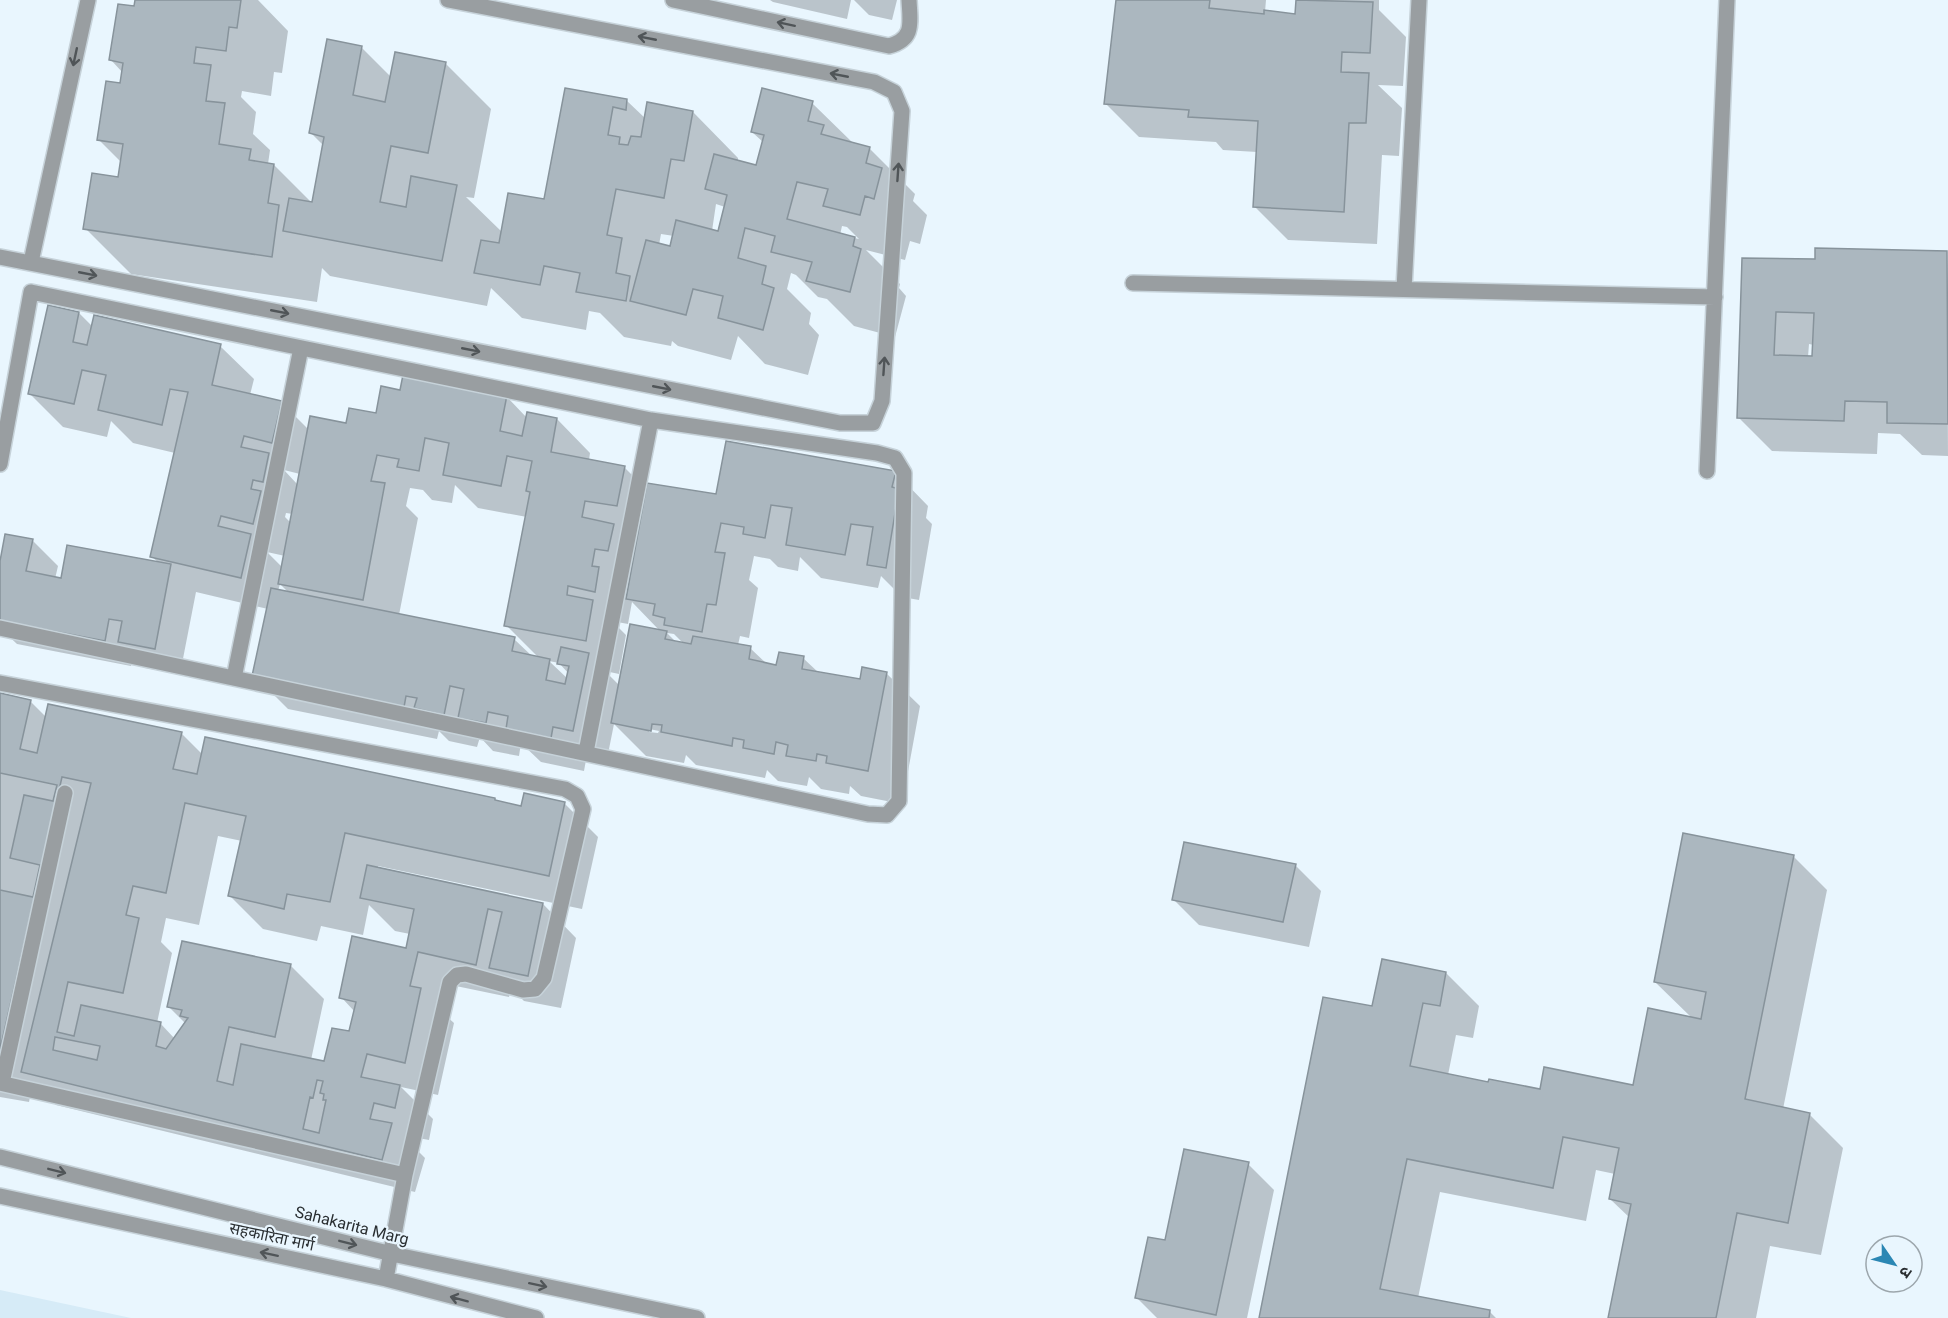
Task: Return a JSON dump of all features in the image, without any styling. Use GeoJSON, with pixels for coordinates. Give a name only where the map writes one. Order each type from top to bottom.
{"type":"FeatureCollection","features":[{"type":"Feature","properties":{"kind":"street"},"geometry":{"type":"LineString","coordinates":[[31,262],[88,0]]}},
{"type":"Feature","properties":{"kind":"street"},"geometry":{"type":"LineString","coordinates":[[0,257],[840,423],[873,423],[882,400],[902,111],[894,92],[874,82],[448,0]]}},
{"type":"Feature","properties":{"kind":"street"},"geometry":{"type":"LineString","coordinates":[[673,0],[889,46],[899,43],[908,34],[909,0]]}},
{"type":"Feature","properties":{"kind":"street"},"geometry":{"type":"LineString","coordinates":[[1404,289],[1419,0]]}},
{"type":"Feature","properties":{"kind":"street"},"geometry":{"type":"LineString","coordinates":[[1707,471],[1727,0]]}},
{"type":"Feature","properties":{"kind":"street"},"geometry":{"type":"LineString","coordinates":[[1133,283],[1714,297]]}},
{"type":"Feature","properties":{"kind":"street"},"geometry":{"type":"LineString","coordinates":[[0,464],[31,292],[651,420],[877,453],[895,458],[904,473],[899,801],[887,816],[868,813],[0,628]]}},
{"type":"Feature","properties":{"kind":"street"},"geometry":{"type":"LineString","coordinates":[[234,678],[301,348]]}},
{"type":"Feature","properties":{"kind":"street"},"geometry":{"type":"LineString","coordinates":[[586,752],[651,420]]}},
{"type":"Feature","properties":{"kind":"street"},"geometry":{"type":"LineString","coordinates":[[0,683],[565,789],[577,796],[583,809],[544,978],[535,989],[523,990],[466,974],[457,975],[450,981],[405,1175],[386,1279]]}},
{"type":"Feature","properties":{"kind":"street"},"geometry":{"type":"LineString","coordinates":[[65,793],[1,1083],[405,1175]]}},
{"type":"Feature","properties":{"kind":"street","name":"Sahakarita Marg"},"geometry":{"type":"LineString","coordinates":[[0,1157],[392,1254],[697,1318]]}},
{"type":"Feature","properties":{"kind":"street","name":"सहकारिता मार्ग"},"geometry":{"type":"LineString","coordinates":[[0,1196],[386,1279],[503,1314],[536,1318]]}},
{"type":"Feature","properties":{"kind":"shaded area"},"geometry":{"type":"Polygon","coordinates":[[[0,1290],[131,1318],[0,1318],[0,1290]]]}},
{"type":"Feature","properties":{"kind":"building"},"geometry":{"type":"Polygon","coordinates":[[[135,0],[241,0],[237,28],[229,27],[226,51],[196,47],[194,63],[211,65],[206,101],[225,103],[219,144],[251,149],[249,160],[274,164],[268,203],[279,205],[272,257],[83,229],[92,173],[118,177],[123,144],[97,140],[106,81],[120,83],[123,63],[109,60],[118,4],[134,6],[135,0]]]}},
{"type":"Feature","properties":{"kind":"building"},"geometry":{"type":"Polygon","coordinates":[[[1116,0],[1210,0],[1209,8],[1264,14],[1264,10],[1295,14],[1296,0],[1373,2],[1370,53],[1342,52],[1341,72],[1369,73],[1366,123],[1349,123],[1344,212],[1253,207],[1258,121],[1188,117],[1189,110],[1104,104],[1116,0]]]}},
{"type":"Feature","properties":{"kind":"building"},"geometry":{"type":"Polygon","coordinates":[[[327,39],[362,46],[353,95],[385,102],[395,52],[446,62],[428,153],[391,146],[380,202],[406,207],[411,176],[457,185],[442,261],[283,231],[289,198],[312,202],[324,137],[309,133],[327,39]]]}},
{"type":"Feature","properties":{"kind":"building"},"geometry":{"type":"Polygon","coordinates":[[[565,88],[627,99],[626,110],[613,107],[608,135],[620,137],[619,144],[628,145],[631,136],[641,137],[647,102],[693,111],[684,161],[671,159],[664,198],[616,189],[607,235],[622,238],[616,273],[630,276],[626,301],[576,292],[580,273],[544,266],[540,285],[474,273],[481,240],[499,243],[508,193],[544,199],[565,88]]]}},
{"type":"Feature","properties":{"kind":"building"},"geometry":{"type":"Polygon","coordinates":[[[762,88],[813,101],[808,121],[824,125],[821,134],[870,147],[866,163],[882,168],[874,199],[865,196],[860,215],[823,206],[828,189],[797,182],[787,219],[855,237],[853,246],[861,249],[850,292],[806,281],[812,262],[771,252],[775,236],[745,228],[738,258],[766,266],[762,284],[774,288],[763,330],[718,318],[723,296],[693,289],[686,315],[630,301],[646,240],[670,246],[676,220],[718,231],[727,195],[705,189],[714,154],[756,165],[764,135],[751,132],[762,88]]]}},
{"type":"Feature","properties":{"kind":"building"},"geometry":{"type":"Polygon","coordinates":[[[1815,248],[1947,251],[1948,424],[1887,423],[1887,402],[1845,401],[1844,421],[1737,418],[1742,258],[1815,259],[1815,248]],[[1776,312],[1774,355],[1812,356],[1814,313],[1776,312]]]}},
{"type":"Feature","properties":{"kind":"building"},"geometry":{"type":"Polygon","coordinates":[[[48,305],[79,312],[73,342],[87,345],[94,315],[221,344],[212,385],[282,401],[272,443],[244,436],[241,447],[269,453],[263,482],[253,480],[251,489],[261,491],[253,524],[221,516],[218,526],[251,534],[241,578],[150,557],[188,392],[170,389],[162,425],[98,410],[106,375],[82,370],[74,404],[28,394],[48,305]]]}},
{"type":"Feature","properties":{"kind":"building"},"geometry":{"type":"Polygon","coordinates":[[[403,375],[507,395],[500,431],[522,436],[527,412],[557,418],[551,452],[625,466],[617,506],[585,501],[582,517],[614,524],[608,551],[595,549],[592,566],[599,567],[595,592],[568,586],[567,595],[593,600],[586,641],[504,626],[530,492],[526,491],[532,461],[507,456],[501,486],[443,475],[449,443],[425,438],[419,471],[397,467],[399,459],[377,455],[371,481],[385,483],[363,600],[278,584],[310,416],[346,423],[349,408],[376,413],[381,386],[400,390],[403,375]]]}},
{"type":"Feature","properties":{"kind":"building"},"geometry":{"type":"Polygon","coordinates":[[[726,441],[896,471],[892,487],[899,489],[886,568],[867,565],[873,527],[851,524],[845,555],[786,545],[792,508],[771,505],[765,538],[743,534],[744,527],[721,523],[715,552],[725,553],[716,605],[707,604],[702,632],[664,625],[665,618],[653,615],[655,604],[626,599],[647,483],[716,494],[726,441]]]}},
{"type":"Feature","properties":{"kind":"building"},"geometry":{"type":"Polygon","coordinates":[[[5,534],[33,539],[26,571],[61,578],[67,545],[171,564],[155,649],[118,642],[122,621],[109,619],[105,641],[0,621],[0,561],[5,534]]]}},
{"type":"Feature","properties":{"kind":"building"},"geometry":{"type":"Polygon","coordinates":[[[271,588],[515,637],[512,651],[550,659],[546,680],[565,684],[569,666],[557,664],[561,647],[589,653],[573,731],[553,727],[551,738],[506,729],[508,716],[488,712],[486,723],[458,718],[464,689],[450,686],[444,715],[414,708],[417,698],[406,696],[404,707],[252,676],[271,588]]]}},
{"type":"Feature","properties":{"kind":"building"},"geometry":{"type":"Polygon","coordinates":[[[630,624],[667,631],[665,639],[691,644],[693,636],[751,646],[749,659],[776,665],[779,652],[804,656],[802,669],[860,679],[862,667],[887,672],[868,771],[826,763],[827,756],[817,754],[816,761],[786,756],[788,745],[776,742],[774,754],[743,748],[744,740],[733,738],[732,746],[661,732],[662,725],[652,724],[651,731],[611,723],[630,624]]]}},
{"type":"Feature","properties":{"kind":"building"},"geometry":{"type":"Polygon","coordinates":[[[0,693],[31,700],[20,749],[37,753],[48,704],[182,732],[173,769],[197,774],[205,737],[495,798],[495,800],[521,806],[524,793],[565,802],[549,876],[345,833],[330,902],[287,894],[284,909],[228,896],[246,816],[185,803],[166,893],[133,886],[126,915],[139,918],[123,993],[68,982],[57,1032],[74,1036],[81,1005],[161,1022],[156,1046],[166,1049],[188,1018],[180,1016],[182,1010],[167,1007],[182,941],[291,964],[275,1037],[229,1027],[217,1081],[233,1085],[241,1044],[324,1061],[332,1028],[349,1031],[356,1002],[339,998],[352,936],[406,948],[414,909],[360,898],[367,865],[543,903],[528,976],[489,968],[502,912],[488,909],[476,965],[418,952],[410,986],[421,988],[405,1063],[367,1054],[361,1077],[400,1085],[395,1108],[374,1103],[370,1119],[392,1123],[382,1160],[21,1072],[91,783],[62,777],[0,1050],[0,693]],[[317,1080],[313,1098],[310,1097],[303,1129],[319,1133],[326,1100],[323,1100],[324,1094],[320,1093],[323,1081],[317,1080]]]}},
{"type":"Feature","properties":{"kind":"building"},"geometry":{"type":"Polygon","coordinates":[[[0,773],[57,785],[53,801],[24,795],[10,858],[40,865],[33,897],[0,890],[0,773]]]}},
{"type":"Feature","properties":{"kind":"building"},"geometry":{"type":"Polygon","coordinates":[[[1683,833],[1794,855],[1745,1099],[1810,1113],[1788,1223],[1737,1213],[1716,1318],[1608,1318],[1631,1204],[1609,1199],[1619,1148],[1563,1137],[1553,1188],[1407,1159],[1380,1289],[1490,1310],[1489,1318],[1259,1318],[1323,997],[1372,1006],[1382,959],[1446,972],[1440,1006],[1423,1003],[1410,1066],[1488,1082],[1489,1079],[1540,1089],[1544,1067],[1633,1085],[1648,1008],[1701,1019],[1706,992],[1654,982],[1683,833]]]}},
{"type":"Feature","properties":{"kind":"building"},"geometry":{"type":"Polygon","coordinates":[[[1184,842],[1296,864],[1283,922],[1172,900],[1184,842]]]}},
{"type":"Feature","properties":{"kind":"building"},"geometry":{"type":"Polygon","coordinates":[[[55,1037],[100,1046],[97,1060],[53,1050],[55,1037]]]}},
{"type":"Feature","properties":{"kind":"building"},"geometry":{"type":"Polygon","coordinates":[[[1184,1149],[1249,1162],[1216,1315],[1135,1298],[1148,1237],[1165,1240],[1184,1149]]]}}]}
